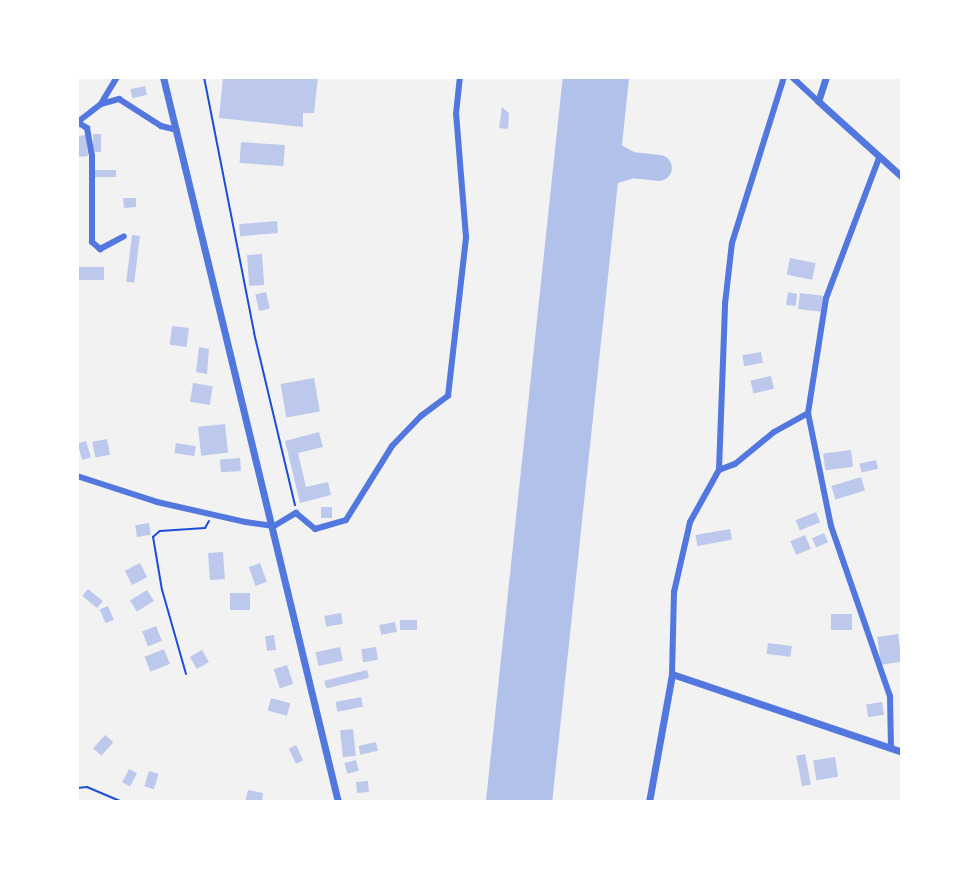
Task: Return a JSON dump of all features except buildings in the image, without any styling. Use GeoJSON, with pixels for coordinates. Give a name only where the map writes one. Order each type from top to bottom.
{"type":"FeatureCollection","features":[{"type":"Feature","properties":{"kind":"street"},"geometry":{"type":"LineString","coordinates":[[101,104],[117,77]]}},
{"type":"Feature","properties":{"kind":"street"},"geometry":{"type":"LineString","coordinates":[[163,77],[274,526],[338,802]]}},
{"type":"Feature","properties":{"kind":"street"},"geometry":{"type":"LineString","coordinates":[[77,476],[214,514],[274,526],[296,513],[316,529],[345,520],[392,446],[421,416],[448,396],[466,237],[456,114],[460,77]]}},
{"type":"Feature","properties":{"kind":"street"},"geometry":{"type":"LineString","coordinates":[[649,802],[672,674],[674,592],[690,522],[719,470],[725,303],[732,243],[784,77]]}},
{"type":"Feature","properties":{"kind":"street"},"geometry":{"type":"LineString","coordinates":[[792,77],[902,177]]}},
{"type":"Feature","properties":{"kind":"street"},"geometry":{"type":"LineString","coordinates":[[818,101],[826,77]]}},
{"type":"Feature","properties":{"kind":"street"},"geometry":{"type":"LineString","coordinates":[[124,236],[100,249],[92,242],[92,155],[87,128],[78,122],[110,100],[128,102],[161,127],[177,130]]}},
{"type":"Feature","properties":{"kind":"street"},"geometry":{"type":"LineString","coordinates":[[879,158],[826,298],[808,413],[831,526],[890,696],[891,748]]}},
{"type":"Feature","properties":{"kind":"street"},"geometry":{"type":"LineString","coordinates":[[719,470],[735,464],[774,432],[808,413]]}},
{"type":"Feature","properties":{"kind":"street"},"geometry":{"type":"LineString","coordinates":[[672,674],[902,752]]}},
{"type":"Feature","properties":{"kind":"path"},"geometry":{"type":"LineString","coordinates":[[204,77],[254,333],[296,513]]}},
{"type":"Feature","properties":{"kind":"path"},"geometry":{"type":"LineString","coordinates":[[186,674],[162,590],[153,537],[160,531],[205,528],[214,514]]}},
{"type":"Feature","properties":{"kind":"path"},"geometry":{"type":"LineString","coordinates":[[77,788],[123,802]]}},
{"type":"Feature","properties":{"kind":"taxiway"},"geometry":{"type":"LineString","coordinates":[[592,117],[609,153],[631,165],[659,168]]}},
{"type":"Feature","properties":{"kind":"taxiway"},"geometry":{"type":"LineString","coordinates":[[584,195],[604,174],[631,165]]}},
{"type":"Feature","properties":{"kind":"runway"},"geometry":{"type":"LineString","coordinates":[[519,802],[596,77]]}}]}
